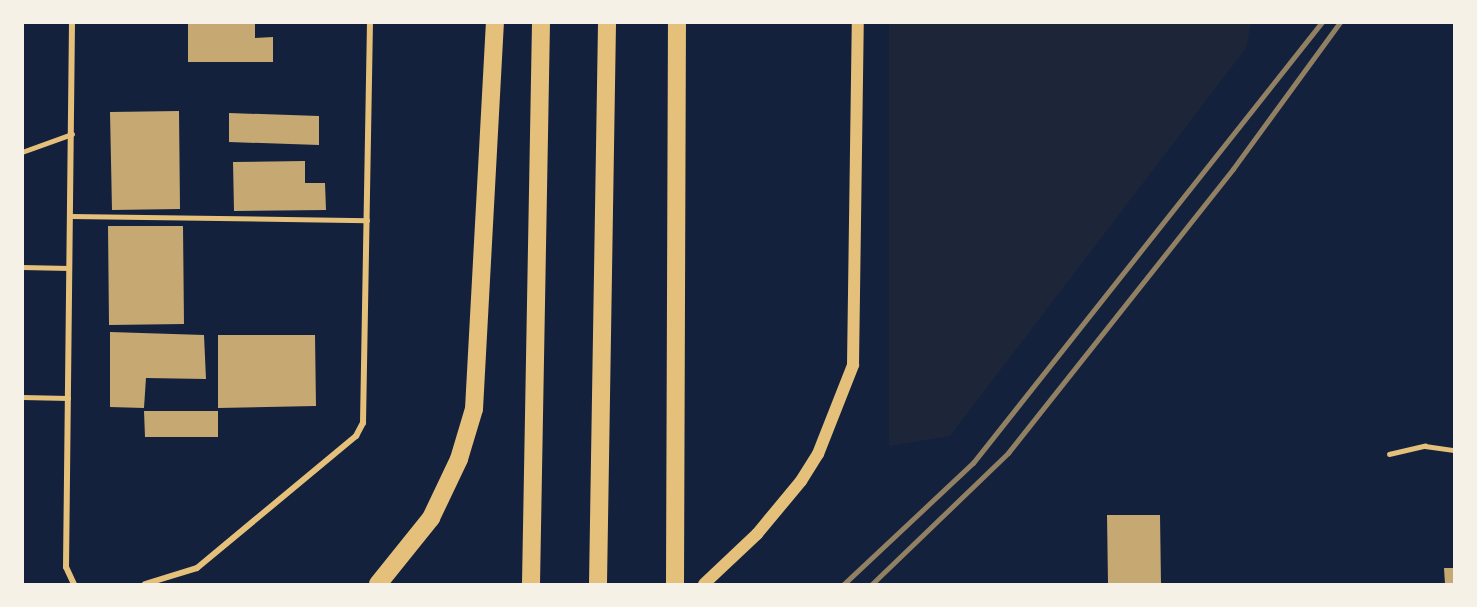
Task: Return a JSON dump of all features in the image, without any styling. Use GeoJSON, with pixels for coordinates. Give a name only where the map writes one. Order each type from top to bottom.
{"type":"FeatureCollection","features":[{"type":"Feature","properties":{"kind":"highway"},"geometry":{"type":"LineString","coordinates":[[378,585],[431,518],[459,459],[474,409],[495,22]]}},
{"type":"Feature","properties":{"kind":"highway"},"geometry":{"type":"LineString","coordinates":[[531,585],[541,22]]}},
{"type":"Feature","properties":{"kind":"highway"},"geometry":{"type":"LineString","coordinates":[[598,585],[607,22]]}},
{"type":"Feature","properties":{"kind":"highway"},"geometry":{"type":"LineString","coordinates":[[675,585],[677,22]]}},
{"type":"Feature","properties":{"kind":"main road"},"geometry":{"type":"LineString","coordinates":[[704,585],[757,534],[801,481],[818,454],[853,365],[858,22]]}},
{"type":"Feature","properties":{"kind":"street"},"geometry":{"type":"LineString","coordinates":[[72,22],[66,567],[74,585]]}},
{"type":"Feature","properties":{"kind":"street"},"geometry":{"type":"LineString","coordinates":[[146,585],[197,568],[356,436],[364,412],[370,22]]}},
{"type":"Feature","properties":{"kind":"lane"},"geometry":{"type":"LineString","coordinates":[[22,152],[72,134]]}},
{"type":"Feature","properties":{"kind":"lane"},"geometry":{"type":"LineString","coordinates":[[71,216],[367,220]]}},
{"type":"Feature","properties":{"kind":"lane"},"geometry":{"type":"LineString","coordinates":[[22,267],[69,268]]}},
{"type":"Feature","properties":{"kind":"lane"},"geometry":{"type":"LineString","coordinates":[[22,397],[68,398]]}},
{"type":"Feature","properties":{"kind":"lane"},"geometry":{"type":"LineString","coordinates":[[1389,454],[1425,446],[1455,450]]}},
{"type":"Feature","properties":{"kind":"shaded area"},"geometry":{"type":"Polygon","coordinates":[[[889,23],[1251,23],[1246,48],[950,436],[889,446],[889,23]]]}},
{"type":"Feature","properties":{"kind":"building"},"geometry":{"type":"Polygon","coordinates":[[[188,22],[255,22],[255,38],[273,37],[273,62],[188,62],[188,22]]]}},
{"type":"Feature","properties":{"kind":"building"},"geometry":{"type":"Polygon","coordinates":[[[179,111],[180,209],[112,210],[110,112],[179,111]]]}},
{"type":"Feature","properties":{"kind":"building"},"geometry":{"type":"Polygon","coordinates":[[[229,113],[319,116],[319,145],[229,142],[229,113]]]}},
{"type":"Feature","properties":{"kind":"building"},"geometry":{"type":"Polygon","coordinates":[[[305,161],[305,183],[325,183],[326,210],[234,211],[233,162],[305,161]]]}},
{"type":"Feature","properties":{"kind":"building"},"geometry":{"type":"Polygon","coordinates":[[[108,226],[183,226],[184,324],[109,325],[108,226]]]}},
{"type":"Feature","properties":{"kind":"building"},"geometry":{"type":"Polygon","coordinates":[[[110,332],[204,335],[206,379],[146,378],[144,408],[110,407],[110,332]]]}},
{"type":"Feature","properties":{"kind":"building"},"geometry":{"type":"Polygon","coordinates":[[[218,335],[315,335],[316,406],[218,408],[218,335]]]}},
{"type":"Feature","properties":{"kind":"building"},"geometry":{"type":"Polygon","coordinates":[[[144,411],[218,411],[218,437],[145,437],[144,411]]]}},
{"type":"Feature","properties":{"kind":"building"},"geometry":{"type":"Polygon","coordinates":[[[1107,515],[1160,515],[1161,584],[1108,584],[1107,515]]]}},
{"type":"Feature","properties":{"kind":"building"},"geometry":{"type":"Polygon","coordinates":[[[1444,568],[1454,568],[1454,584],[1445,584],[1444,568]]]}},
{"type":"Feature","properties":{"kind":"railway"},"geometry":{"type":"LineString","coordinates":[[844,584],[973,463],[1322,22]]}},
{"type":"Feature","properties":{"kind":"railway"},"geometry":{"type":"LineString","coordinates":[[872,584],[1008,453],[1233,169],[1340,22]]}}]}
